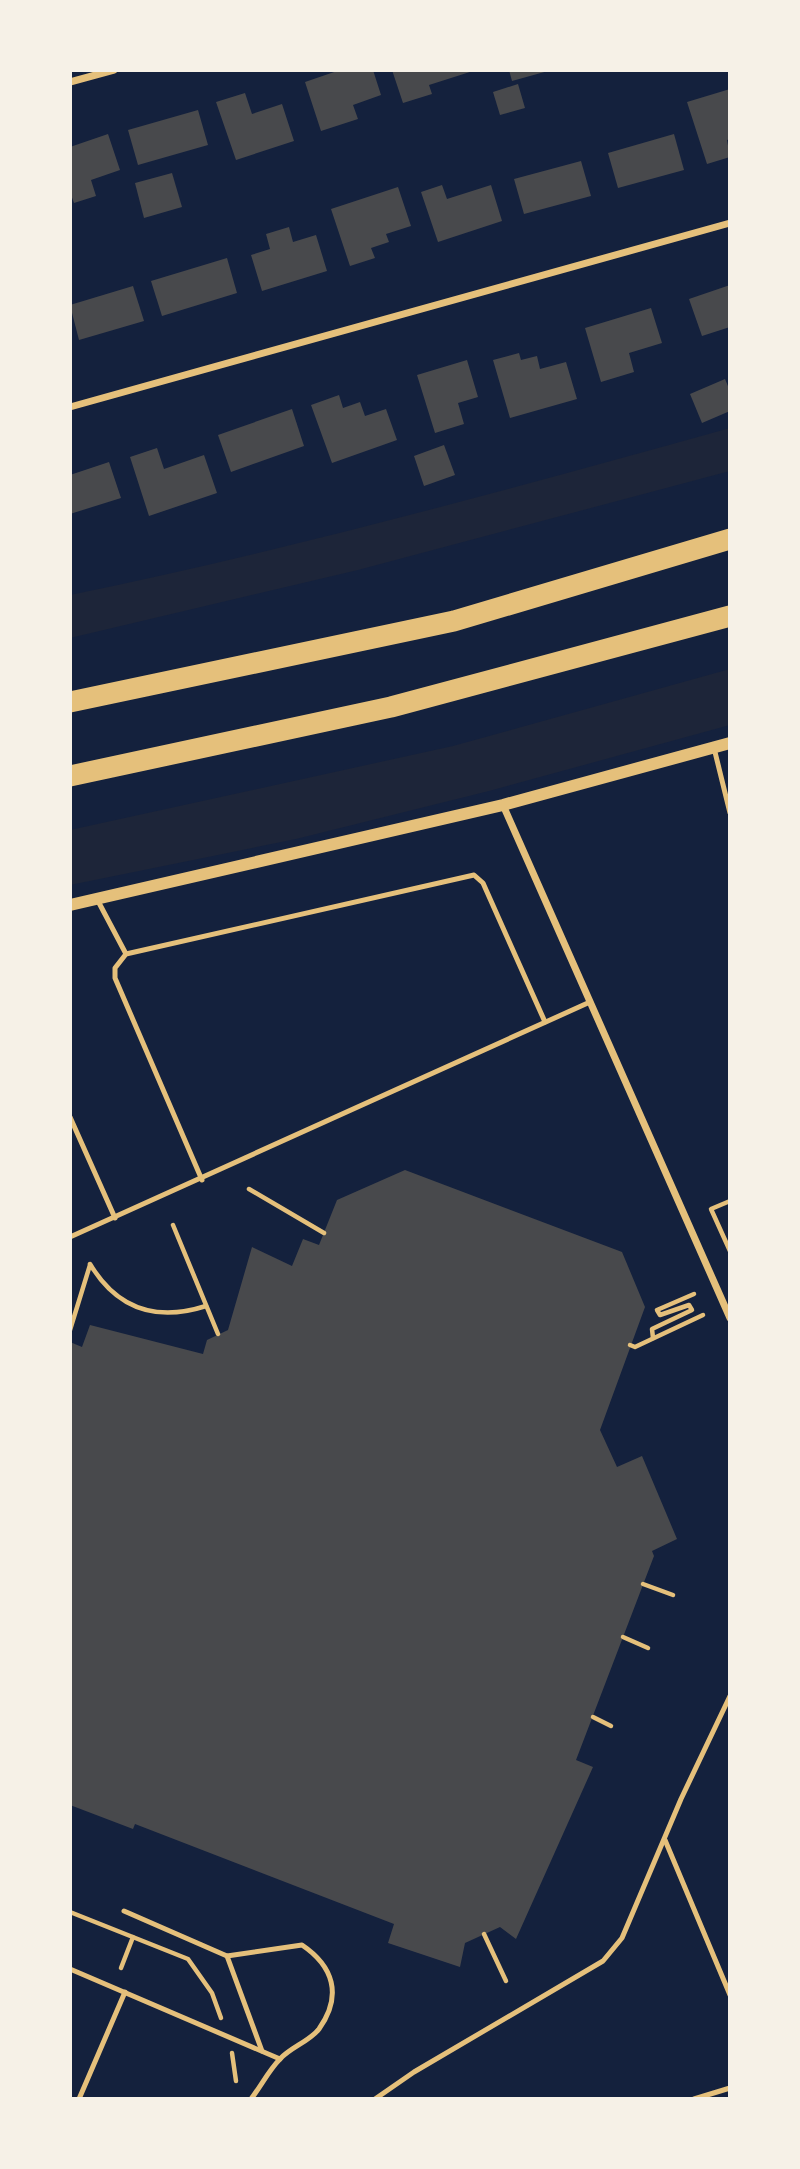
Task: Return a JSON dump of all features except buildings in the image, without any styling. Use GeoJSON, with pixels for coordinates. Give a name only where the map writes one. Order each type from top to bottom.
{"type":"FeatureCollection","features":[{"type":"Feature","properties":{"kind":"highway"},"geometry":{"type":"LineString","coordinates":[[70,702],[454,621],[730,539]]}},
{"type":"Feature","properties":{"kind":"highway"},"geometry":{"type":"LineString","coordinates":[[70,776],[391,707],[730,616]]}},
{"type":"Feature","properties":{"kind":"street"},"geometry":{"type":"LineString","coordinates":[[70,82],[114,70]]}},
{"type":"Feature","properties":{"kind":"street"},"geometry":{"type":"LineString","coordinates":[[70,407],[730,223]]}},
{"type":"Feature","properties":{"kind":"street"},"geometry":{"type":"LineString","coordinates":[[70,905],[503,805],[730,744]]}},
{"type":"Feature","properties":{"kind":"street"},"geometry":{"type":"LineString","coordinates":[[503,805],[730,1318]]}},
{"type":"Feature","properties":{"kind":"lane"},"geometry":{"type":"LineString","coordinates":[[713,748],[730,813]]}},
{"type":"Feature","properties":{"kind":"lane"},"geometry":{"type":"LineString","coordinates":[[202,1180],[115,978],[114,968],[126,954],[474,875],[483,883],[545,1022]]}},
{"type":"Feature","properties":{"kind":"lane"},"geometry":{"type":"LineString","coordinates":[[97,899],[126,954]]}},
{"type":"Feature","properties":{"kind":"lane"},"geometry":{"type":"LineString","coordinates":[[70,1237],[202,1180],[590,1002]]}},
{"type":"Feature","properties":{"kind":"lane"},"geometry":{"type":"LineString","coordinates":[[70,1117],[115,1218]]}},
{"type":"Feature","properties":{"kind":"lane"},"geometry":{"type":"LineString","coordinates":[[375,2099],[414,2072],[603,1961],[622,1938],[730,1696]]}},
{"type":"Feature","properties":{"kind":"lane"},"geometry":{"type":"LineString","coordinates":[[665,1839],[730,1995]]}},
{"type":"Feature","properties":{"kind":"lane"},"geometry":{"type":"LineString","coordinates":[[124,1911],[227,1956],[302,1945],[321,1958],[331,1976],[331,2003],[319,2030],[280,2059],[251,2099]]}},
{"type":"Feature","properties":{"kind":"lane"},"geometry":{"type":"LineString","coordinates":[[227,1956],[262,2050]]}},
{"type":"Feature","properties":{"kind":"lane"},"geometry":{"type":"LineString","coordinates":[[70,1969],[280,2059]]}},
{"type":"Feature","properties":{"kind":"lane"},"geometry":{"type":"LineString","coordinates":[[79,2099],[125,1992]]}},
{"type":"Feature","properties":{"kind":"lane"},"geometry":{"type":"LineString","coordinates":[[694,2099],[730,2088]]}},
{"type":"Feature","properties":{"kind":"path"},"geometry":{"type":"LineString","coordinates":[[249,1189],[324,1233]]}},
{"type":"Feature","properties":{"kind":"path"},"geometry":{"type":"LineString","coordinates":[[730,1201],[711,1209],[730,1251]]}},
{"type":"Feature","properties":{"kind":"path"},"geometry":{"type":"LineString","coordinates":[[173,1225],[218,1334]]}},
{"type":"Feature","properties":{"kind":"path"},"geometry":{"type":"LineString","coordinates":[[70,1330],[90,1264],[103,1287],[115,1297],[135,1306],[159,1313],[185,1312],[206,1306]]}},
{"type":"Feature","properties":{"kind":"path"},"geometry":{"type":"LineString","coordinates":[[653,1338],[652,1329],[692,1310],[689,1305],[660,1315],[657,1310],[694,1294]]}},
{"type":"Feature","properties":{"kind":"path"},"geometry":{"type":"LineString","coordinates":[[629,1345],[635,1347],[703,1315]]}},
{"type":"Feature","properties":{"kind":"path"},"geometry":{"type":"LineString","coordinates":[[643,1584],[673,1595]]}},
{"type":"Feature","properties":{"kind":"path"},"geometry":{"type":"LineString","coordinates":[[623,1637],[648,1648]]}},
{"type":"Feature","properties":{"kind":"path"},"geometry":{"type":"LineString","coordinates":[[593,1717],[611,1726]]}},
{"type":"Feature","properties":{"kind":"path"},"geometry":{"type":"LineString","coordinates":[[70,1912],[188,1959],[212,1993],[228,2035],[236,2081]]}},
{"type":"Feature","properties":{"kind":"path"},"geometry":{"type":"LineString","coordinates":[[484,1934],[506,1981]]}},
{"type":"Feature","properties":{"kind":"path"},"geometry":{"type":"LineString","coordinates":[[121,1968],[133,1937]]}},
{"type":"Feature","properties":{"kind":"shaded area"},"geometry":{"type":"Polygon","coordinates":[[[730,428],[730,471],[358,570],[70,638],[70,595],[319,538],[730,428]]]}},
{"type":"Feature","properties":{"kind":"shaded area"},"geometry":{"type":"Polygon","coordinates":[[[730,669],[730,725],[489,791],[296,839],[70,885],[70,830],[453,746],[730,669]]]}}]}
